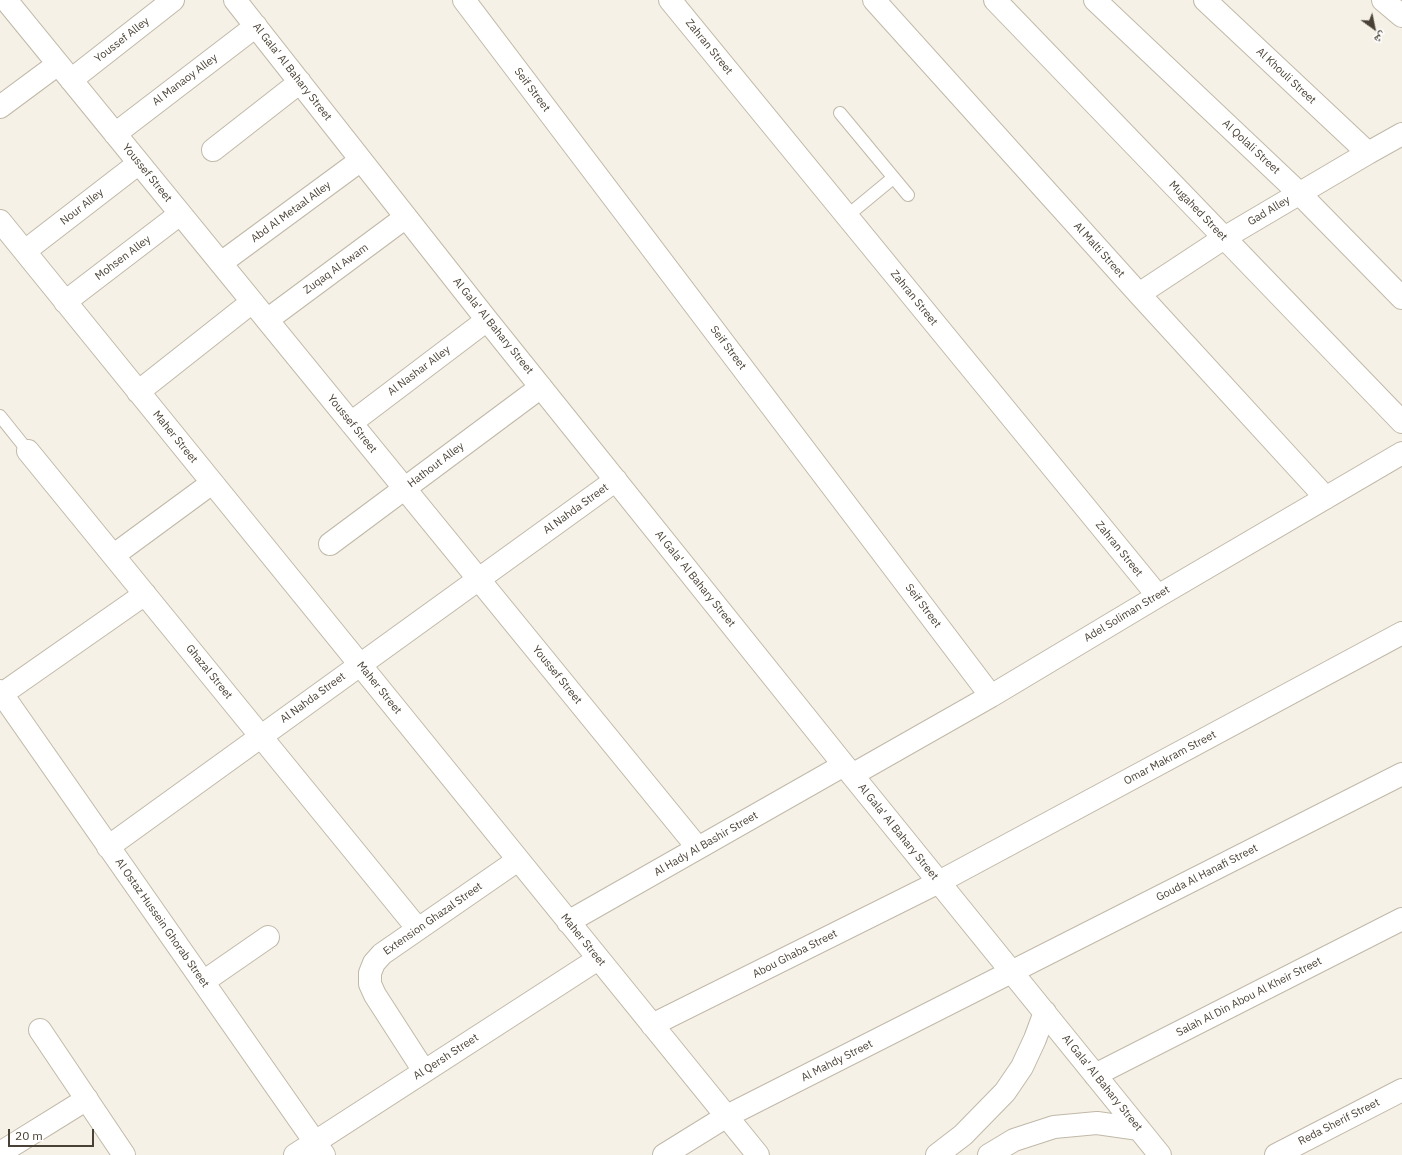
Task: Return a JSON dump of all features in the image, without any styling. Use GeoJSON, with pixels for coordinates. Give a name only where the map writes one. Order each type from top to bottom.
{"type":"FeatureCollection","features":[{"type":"Feature","properties":{"kind":"street","name":"Youssef Street"},"geometry":{"type":"LineString","coordinates":[[6,0],[698,848]]}},
{"type":"Feature","properties":{"kind":"street","name":"Youssef Alley"},"geometry":{"type":"LineString","coordinates":[[0,107],[65,72],[173,0]]}},
{"type":"Feature","properties":{"kind":"street","name":"Al Gala' Al Bahary Street"},"geometry":{"type":"LineString","coordinates":[[235,0],[487,320],[848,770],[1160,1155]]}},
{"type":"Feature","properties":{"kind":"street","name":"Seif Street"},"geometry":{"type":"LineString","coordinates":[[464,0],[991,696]]}},
{"type":"Feature","properties":{"kind":"street","name":"Zahran Street"},"geometry":{"type":"LineString","coordinates":[[670,0],[1158,596]]}},
{"type":"Feature","properties":{"kind":"street","name":"Al Malti Street"},"geometry":{"type":"LineString","coordinates":[[874,0],[1139,294],[1326,498]]}},
{"type":"Feature","properties":{"kind":"street","name":"Mugahed Street"},"geometry":{"type":"LineString","coordinates":[[995,0],[1402,422]]}},
{"type":"Feature","properties":{"kind":"street","name":"Al Qolali Street"},"geometry":{"type":"LineString","coordinates":[[1095,0],[1299,193],[1402,298]]}},
{"type":"Feature","properties":{"kind":"street","name":"Al Khouli Street"},"geometry":{"type":"LineString","coordinates":[[1205,0],[1368,153]]}},
{"type":"Feature","properties":{"kind":"street"},"geometry":{"type":"LineString","coordinates":[[1383,0],[1402,16]]}},
{"type":"Feature","properties":{"kind":"street","name":"Al Manaoy Alley"},"geometry":{"type":"LineString","coordinates":[[115,134],[256,26]]}},
{"type":"Feature","properties":{"kind":"street"},"geometry":{"type":"LineString","coordinates":[[213,150],[300,82]]}},
{"type":"Feature","properties":{"kind":"street","name":"Gad Alley"},"geometry":{"type":"LineString","coordinates":[[1139,294],[1224,238],[1402,134]]}},
{"type":"Feature","properties":{"kind":"street","name":"Abd Al Metaal Alley"},"geometry":{"type":"LineString","coordinates":[[221,264],[361,160]]}},
{"type":"Feature","properties":{"kind":"street","name":"Nour Alley"},"geometry":{"type":"LineString","coordinates":[[25,251],[139,163]]}},
{"type":"Feature","properties":{"kind":"street","name":"Mohsen Alley"},"geometry":{"type":"LineString","coordinates":[[65,302],[180,214]]}},
{"type":"Feature","properties":{"kind":"street","name":"Zuqaq Al Awam"},"geometry":{"type":"LineString","coordinates":[[267,320],[406,217]]}},
{"type":"Feature","properties":{"kind":"street","name":"Maher Street"},"geometry":{"type":"LineString","coordinates":[[0,221],[758,1155]]}},
{"type":"Feature","properties":{"kind":"street"},"geometry":{"type":"LineString","coordinates":[[138,392],[252,302]]}},
{"type":"Feature","properties":{"kind":"street","name":"Al Nashar Alley"},"geometry":{"type":"LineString","coordinates":[[351,423],[487,320]]}},
{"type":"Feature","properties":{"kind":"street","name":"Hathout Alley"},"geometry":{"type":"LineString","coordinates":[[330,544],[541,387]]}},
{"type":"Feature","properties":{"kind":"street","name":"Ghazal Street"},"geometry":{"type":"LineString","coordinates":[[28,451],[418,929]]}},
{"type":"Feature","properties":{"kind":"street","name":"Adel Soliman Street"},"geometry":{"type":"LineString","coordinates":[[848,770],[991,696],[1402,453]]}},
{"type":"Feature","properties":{"kind":"street","name":"Al Nahda Street"},"geometry":{"type":"LineString","coordinates":[[108,847],[616,480]]}},
{"type":"Feature","properties":{"kind":"street"},"geometry":{"type":"LineString","coordinates":[[114,555],[212,483]]}},
{"type":"Feature","properties":{"kind":"street"},"geometry":{"type":"LineString","coordinates":[[1,693],[145,594]]}},
{"type":"Feature","properties":{"kind":"street","name":"Omar Makram Street"},"geometry":{"type":"LineString","coordinates":[[939,882],[1402,633]]}},
{"type":"Feature","properties":{"kind":"street","name":"Al Ostaz Hussein Ghorab Street"},"geometry":{"type":"LineString","coordinates":[[1,693],[320,1148]]}},
{"type":"Feature","properties":{"kind":"street","name":"Al Hady Al Bashir Street"},"geometry":{"type":"LineString","coordinates":[[568,922],[698,848],[848,770]]}},
{"type":"Feature","properties":{"kind":"street","name":"Gouda Al Hanafi Street"},"geometry":{"type":"LineString","coordinates":[[1012,972],[1402,774]]}},
{"type":"Feature","properties":{"kind":"street","name":"Extension Ghazal Street"},"geometry":{"type":"LineString","coordinates":[[424,1071],[375,995],[370,984],[370,973],[374,963],[382,954],[518,860]]}},
{"type":"Feature","properties":{"kind":"street","name":"Abou Ghaba Street"},"geometry":{"type":"LineString","coordinates":[[652,1025],[939,882]]}},
{"type":"Feature","properties":{"kind":"street","name":"Salah Al Din Abou Al Kheir Street"},"geometry":{"type":"LineString","coordinates":[[1095,1075],[1402,919]]}},
{"type":"Feature","properties":{"kind":"street"},"geometry":{"type":"LineString","coordinates":[[203,982],[268,937]]}},
{"type":"Feature","properties":{"kind":"street","name":"Al Qersh Street"},"geometry":{"type":"LineString","coordinates":[[294,1155],[320,1148],[424,1071],[598,959]]}},
{"type":"Feature","properties":{"kind":"street","name":"Al Mahdy Street"},"geometry":{"type":"LineString","coordinates":[[664,1155],[727,1116],[1012,972]]}},
{"type":"Feature","properties":{"kind":"street"},"geometry":{"type":"LineString","coordinates":[[937,1155],[963,1135],[1005,1092],[1022,1067],[1045,1012]]}},
{"type":"Feature","properties":{"kind":"street"},"geometry":{"type":"LineString","coordinates":[[40,1030],[124,1155]]}},
{"type":"Feature","properties":{"kind":"street","name":"Reda Sherif Street"},"geometry":{"type":"LineString","coordinates":[[1276,1155],[1402,1090]]}},
{"type":"Feature","properties":{"kind":"street"},"geometry":{"type":"LineString","coordinates":[[0,1153],[87,1099]]}},
{"type":"Feature","properties":{"kind":"street"},"geometry":{"type":"LineString","coordinates":[[989,1155],[1014,1140],[1054,1127],[1097,1123],[1139,1129]]}},
{"type":"Feature","properties":{"kind":"lane"},"geometry":{"type":"LineString","coordinates":[[840,113],[908,195]]}},
{"type":"Feature","properties":{"kind":"lane"},"geometry":{"type":"LineString","coordinates":[[846,216],[893,178]]}},
{"type":"Feature","properties":{"kind":"lane","name":"Ghazal Street"},"geometry":{"type":"LineString","coordinates":[[0,416],[28,451]]}}]}
